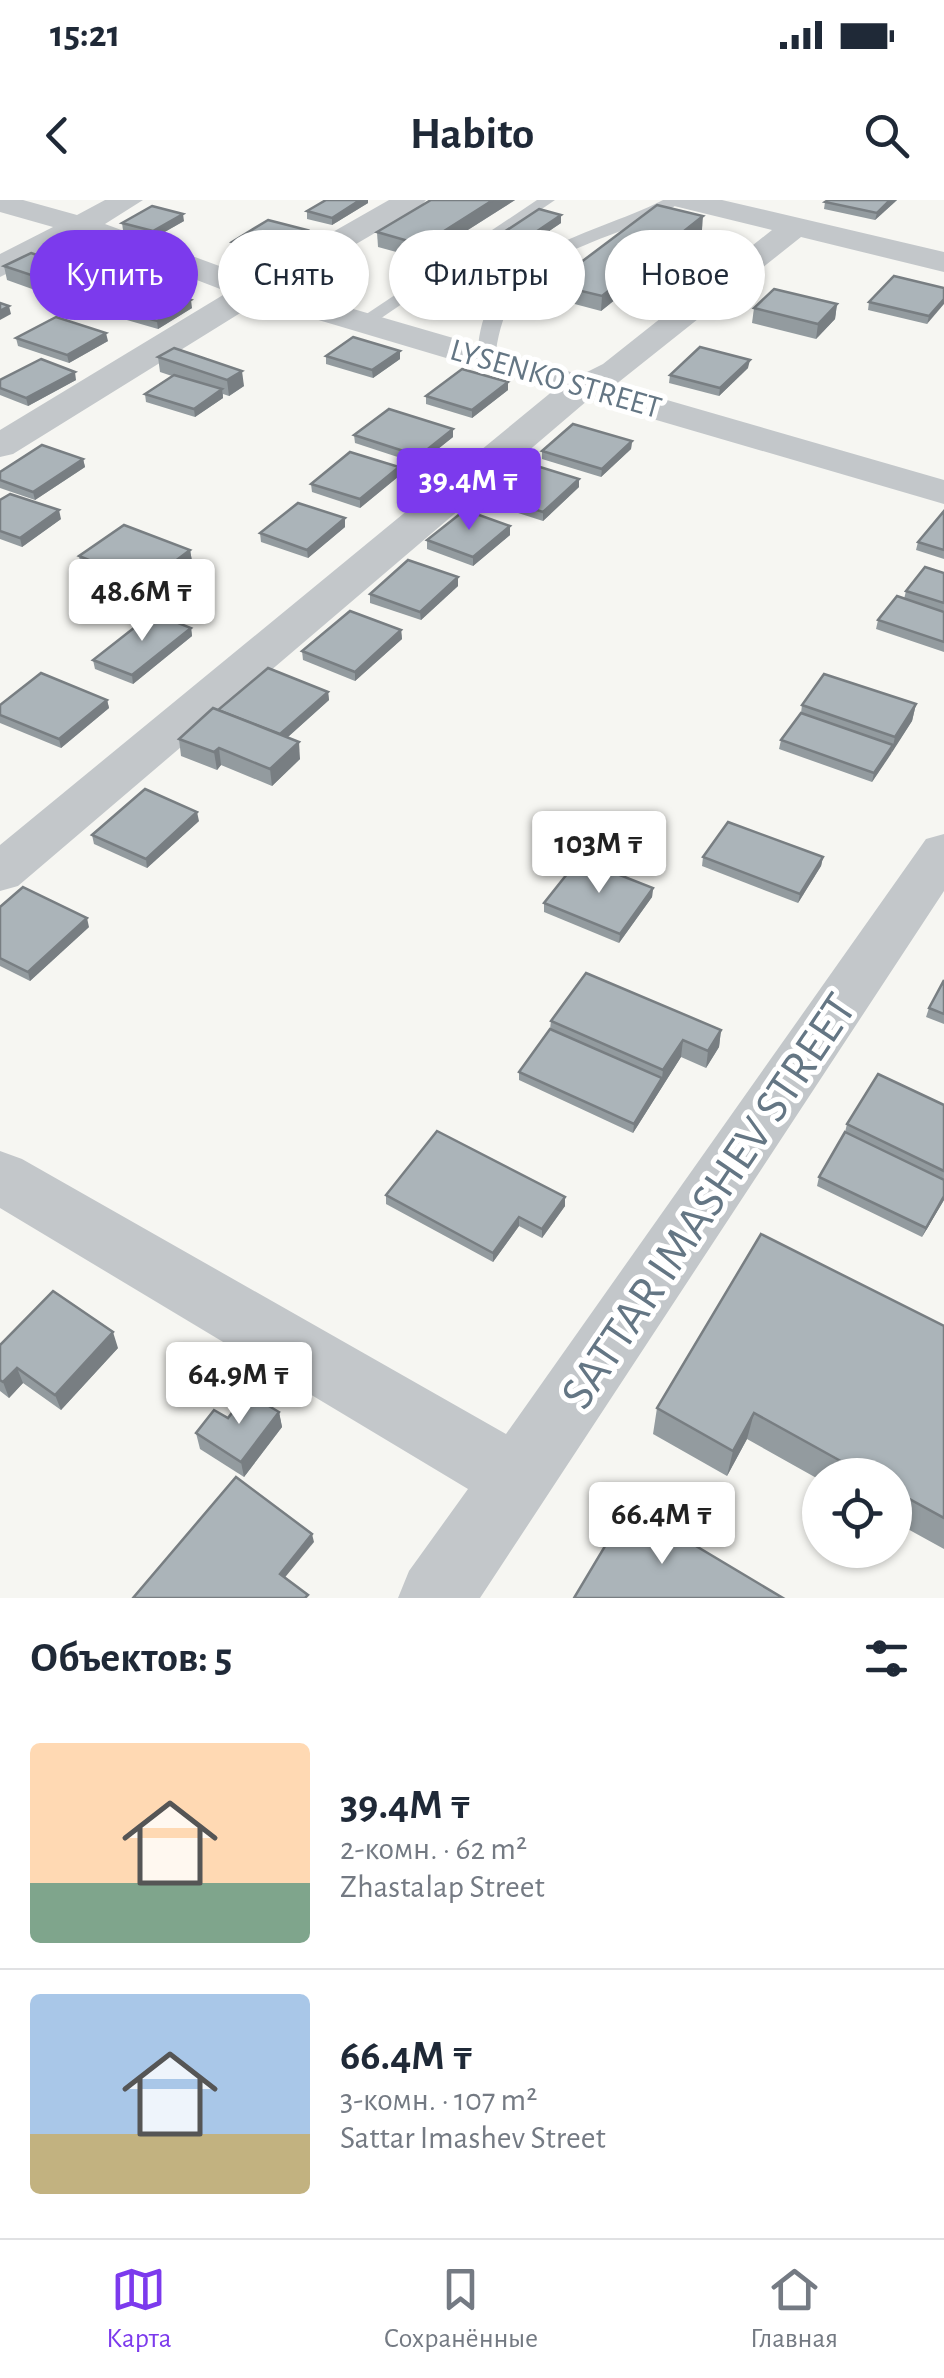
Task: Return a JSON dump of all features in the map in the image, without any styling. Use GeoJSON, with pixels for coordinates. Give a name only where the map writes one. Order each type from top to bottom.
{"type":"FeatureCollection","features":[{"type":"Feature","properties":{"kind":"street"},"geometry":{"type":"LineString","coordinates":[[0,267],[128,200]]}},
{"type":"Feature","properties":{"kind":"street"},"geometry":{"type":"LineString","coordinates":[[359,230],[411,200]]}},
{"type":"Feature","properties":{"kind":"street"},"geometry":{"type":"LineString","coordinates":[[684,200],[746,208],[794,228],[944,262]]}},
{"type":"Feature","properties":{"kind":"street","name":"LYSENKO STREET"},"geometry":{"type":"LineString","coordinates":[[0,203],[80,225],[218,277]]}},
{"type":"Feature","properties":{"kind":"street"},"geometry":{"type":"LineString","coordinates":[[0,873],[567,397],[616,372],[794,228]]}},
{"type":"Feature","properties":{"kind":"street"},"geometry":{"type":"LineString","coordinates":[[0,446],[218,312]]}},
{"type":"Feature","properties":{"kind":"street","name":"LYSENKO STREET"},"geometry":{"type":"LineString","coordinates":[[349,320],[944,492]]}},
{"type":"Feature","properties":{"kind":"street","name":"SATTAR IMASHEV STREET"},"geometry":{"type":"LineString","coordinates":[[436,1598],[944,852]]}},
{"type":"Feature","properties":{"kind":"street"},"geometry":{"type":"LineString","coordinates":[[0,1178],[517,1479]]}},
{"type":"Feature","properties":{"kind":"lane"},"geometry":{"type":"LineString","coordinates":[[362,324],[548,200]]}},
{"type":"Feature","properties":{"kind":"lane"},"geometry":{"type":"LineString","coordinates":[[486,358],[494,314],[510,286],[554,254],[603,230],[646,218],[675,200]]}},
{"type":"Feature","properties":{"kind":"building"},"geometry":{"type":"Polygon","coordinates":[[[326,200],[360,200],[332,218],[307,211],[326,200]]]}},
{"type":"Feature","properties":{"kind":"building"},"geometry":{"type":"Polygon","coordinates":[[[431,200],[493,200],[446,230],[389,230],[389,235],[377,232],[431,200]]]}},
{"type":"Feature","properties":{"kind":"building"},"geometry":{"type":"Polygon","coordinates":[[[890,200],[877,213],[825,202],[890,200]]]}},
{"type":"Feature","properties":{"kind":"building"},"geometry":{"type":"Polygon","coordinates":[[[657,205],[703,216],[685,230],[624,230],[657,205]]]}},
{"type":"Feature","properties":{"kind":"building"},"geometry":{"type":"Polygon","coordinates":[[[152,206],[183,214],[155,230],[122,223],[152,206]]]}},
{"type":"Feature","properties":{"kind":"building"},"geometry":{"type":"Polygon","coordinates":[[[539,209],[561,215],[539,230],[507,230],[539,209]]]}},
{"type":"Feature","properties":{"kind":"building"},"geometry":{"type":"Polygon","coordinates":[[[268,220],[307,230],[252,230],[268,220]]]}},
{"type":"Feature","properties":{"kind":"building"},"geometry":{"type":"Polygon","coordinates":[[[605,244],[602,296],[585,292],[585,259],[605,244]]]}},
{"type":"Feature","properties":{"kind":"building"},"geometry":{"type":"Polygon","coordinates":[[[30,253],[30,275],[4,266],[30,253]]]}},
{"type":"Feature","properties":{"kind":"building"},"geometry":{"type":"Polygon","coordinates":[[[894,276],[944,288],[944,299],[929,316],[869,302],[894,276]]]}},
{"type":"Feature","properties":{"kind":"building"},"geometry":{"type":"Polygon","coordinates":[[[774,289],[837,304],[818,324],[765,311],[765,298],[774,289]]]}},
{"type":"Feature","properties":{"kind":"building"},"geometry":{"type":"Polygon","coordinates":[[[50,320],[65,320],[106,333],[67,355],[16,338],[50,320]]]}},
{"type":"Feature","properties":{"kind":"building"},"geometry":{"type":"Polygon","coordinates":[[[353,337],[400,351],[372,370],[326,356],[353,337]]]}},
{"type":"Feature","properties":{"kind":"building"},"geometry":{"type":"Polygon","coordinates":[[[700,347],[750,360],[720,388],[670,375],[700,347]]]}},
{"type":"Feature","properties":{"kind":"building"},"geometry":{"type":"Polygon","coordinates":[[[174,348],[242,371],[227,380],[158,357],[174,348]]]}},
{"type":"Feature","properties":{"kind":"building"},"geometry":{"type":"Polygon","coordinates":[[[41,359],[75,372],[26,398],[0,388],[0,380],[41,359]]]}},
{"type":"Feature","properties":{"kind":"building"},"geometry":{"type":"Polygon","coordinates":[[[462,369],[508,382],[472,410],[426,396],[462,369]]]}},
{"type":"Feature","properties":{"kind":"building"},"geometry":{"type":"Polygon","coordinates":[[[174,375],[222,389],[194,409],[145,394],[174,375]]]}},
{"type":"Feature","properties":{"kind":"building"},"geometry":{"type":"Polygon","coordinates":[[[389,409],[453,429],[419,456],[354,435],[389,409]]]}},
{"type":"Feature","properties":{"kind":"building"},"geometry":{"type":"Polygon","coordinates":[[[573,424],[632,441],[602,469],[542,451],[573,424]]]}},
{"type":"Feature","properties":{"kind":"building"},"geometry":{"type":"Polygon","coordinates":[[[42,445],[83,459],[33,492],[0,480],[0,472],[42,445]]]}},
{"type":"Feature","properties":{"kind":"building"},"geometry":{"type":"Polygon","coordinates":[[[350,452],[399,467],[360,499],[311,484],[350,452]]]}},
{"type":"Feature","properties":{"kind":"building"},"geometry":{"type":"Polygon","coordinates":[[[527,463],[579,479],[543,512],[490,495],[527,463]]]}},
{"type":"Feature","properties":{"kind":"building"},"geometry":{"type":"Polygon","coordinates":[[[10,494],[59,510],[20,538],[0,531],[0,500],[10,494]]]}},
{"type":"Feature","properties":{"kind":"building"},"geometry":{"type":"Polygon","coordinates":[[[298,503],[345,518],[307,550],[260,533],[298,503]]]}},
{"type":"Feature","properties":{"kind":"building"},"geometry":{"type":"Polygon","coordinates":[[[465,510],[510,526],[473,557],[427,540],[465,510]]]}},
{"type":"Feature","properties":{"kind":"building"},"geometry":{"type":"Polygon","coordinates":[[[944,511],[944,550],[918,542],[944,511]]]}},
{"type":"Feature","properties":{"kind":"building"},"geometry":{"type":"Polygon","coordinates":[[[124,525],[190,550],[146,583],[79,556],[124,525]]]}},
{"type":"Feature","properties":{"kind":"building"},"geometry":{"type":"Polygon","coordinates":[[[408,560],[458,577],[420,612],[370,594],[408,560]]]}},
{"type":"Feature","properties":{"kind":"building"},"geometry":{"type":"Polygon","coordinates":[[[925,567],[944,573],[944,603],[906,591],[925,567]]]}},
{"type":"Feature","properties":{"kind":"building"},"geometry":{"type":"Polygon","coordinates":[[[897,596],[944,612],[944,642],[878,620],[897,596]]]}},
{"type":"Feature","properties":{"kind":"building"},"geometry":{"type":"Polygon","coordinates":[[[350,611],[401,630],[355,672],[302,651],[350,611]]]}},
{"type":"Feature","properties":{"kind":"building"},"geometry":{"type":"Polygon","coordinates":[[[153,613],[191,628],[132,675],[93,660],[153,613]]]}},
{"type":"Feature","properties":{"kind":"building"},"geometry":{"type":"Polygon","coordinates":[[[268,668],[328,692],[280,734],[218,710],[268,668]]]}},
{"type":"Feature","properties":{"kind":"building"},"geometry":{"type":"Polygon","coordinates":[[[41,673],[107,700],[59,739],[0,715],[0,705],[41,673]]]}},
{"type":"Feature","properties":{"kind":"building"},"geometry":{"type":"Polygon","coordinates":[[[824,674],[916,704],[895,737],[802,705],[824,674]]]}},
{"type":"Feature","properties":{"kind":"building"},"geometry":{"type":"Polygon","coordinates":[[[213,708],[299,742],[270,769],[219,748],[214,752],[179,739],[213,708]]]}},
{"type":"Feature","properties":{"kind":"building"},"geometry":{"type":"Polygon","coordinates":[[[801,713],[893,745],[874,773],[781,740],[801,713]]]}},
{"type":"Feature","properties":{"kind":"building"},"geometry":{"type":"Polygon","coordinates":[[[145,789],[197,812],[146,859],[92,835],[145,789]]]}},
{"type":"Feature","properties":{"kind":"building"},"geometry":{"type":"Polygon","coordinates":[[[728,822],[823,857],[800,894],[703,857],[728,822]]]}},
{"type":"Feature","properties":{"kind":"building"},"geometry":{"type":"Polygon","coordinates":[[[579,859],[653,888],[620,934],[544,903],[579,859]]]}},
{"type":"Feature","properties":{"kind":"building"},"geometry":{"type":"Polygon","coordinates":[[[23,887],[87,918],[28,972],[0,958],[0,907],[23,887]]]}},
{"type":"Feature","properties":{"kind":"building"},"geometry":{"type":"Polygon","coordinates":[[[586,973],[721,1030],[708,1051],[683,1040],[663,1070],[551,1021],[586,973]]]}},
{"type":"Feature","properties":{"kind":"building"},"geometry":{"type":"Polygon","coordinates":[[[944,980],[944,1014],[929,1008],[944,980]]]}},
{"type":"Feature","properties":{"kind":"building"},"geometry":{"type":"Polygon","coordinates":[[[550,1029],[662,1078],[634,1124],[519,1072],[550,1029]]]}},
{"type":"Feature","properties":{"kind":"building"},"geometry":{"type":"Polygon","coordinates":[[[878,1074],[944,1105],[944,1171],[847,1124],[878,1074]]]}},
{"type":"Feature","properties":{"kind":"building"},"geometry":{"type":"Polygon","coordinates":[[[437,1131],[565,1197],[542,1229],[519,1217],[493,1253],[386,1195],[437,1131]]]}},
{"type":"Feature","properties":{"kind":"building"},"geometry":{"type":"Polygon","coordinates":[[[845,1132],[944,1180],[944,1196],[926,1228],[819,1177],[845,1132]]]}},
{"type":"Feature","properties":{"kind":"building"},"geometry":{"type":"Polygon","coordinates":[[[761,1234],[944,1326],[944,1518],[912,1500],[912,1458],[835,1458],[754,1413],[733,1451],[657,1408],[761,1234]]]}},
{"type":"Feature","properties":{"kind":"building"},"geometry":{"type":"Polygon","coordinates":[[[53,1291],[113,1332],[55,1395],[17,1368],[3,1382],[0,1380],[0,1345],[53,1291]]]}},
{"type":"Feature","properties":{"kind":"building"},"geometry":{"type":"Polygon","coordinates":[[[247,1393],[279,1412],[241,1462],[196,1433],[214,1410],[228,1418],[247,1393]]]}},
{"type":"Feature","properties":{"kind":"building"},"geometry":{"type":"Polygon","coordinates":[[[236,1477],[312,1534],[280,1574],[308,1595],[133,1598],[236,1477]]]}},
{"type":"Feature","properties":{"kind":"building"},"geometry":{"type":"Polygon","coordinates":[[[629,1506],[783,1598],[574,1598],[629,1506]]]}}]}
